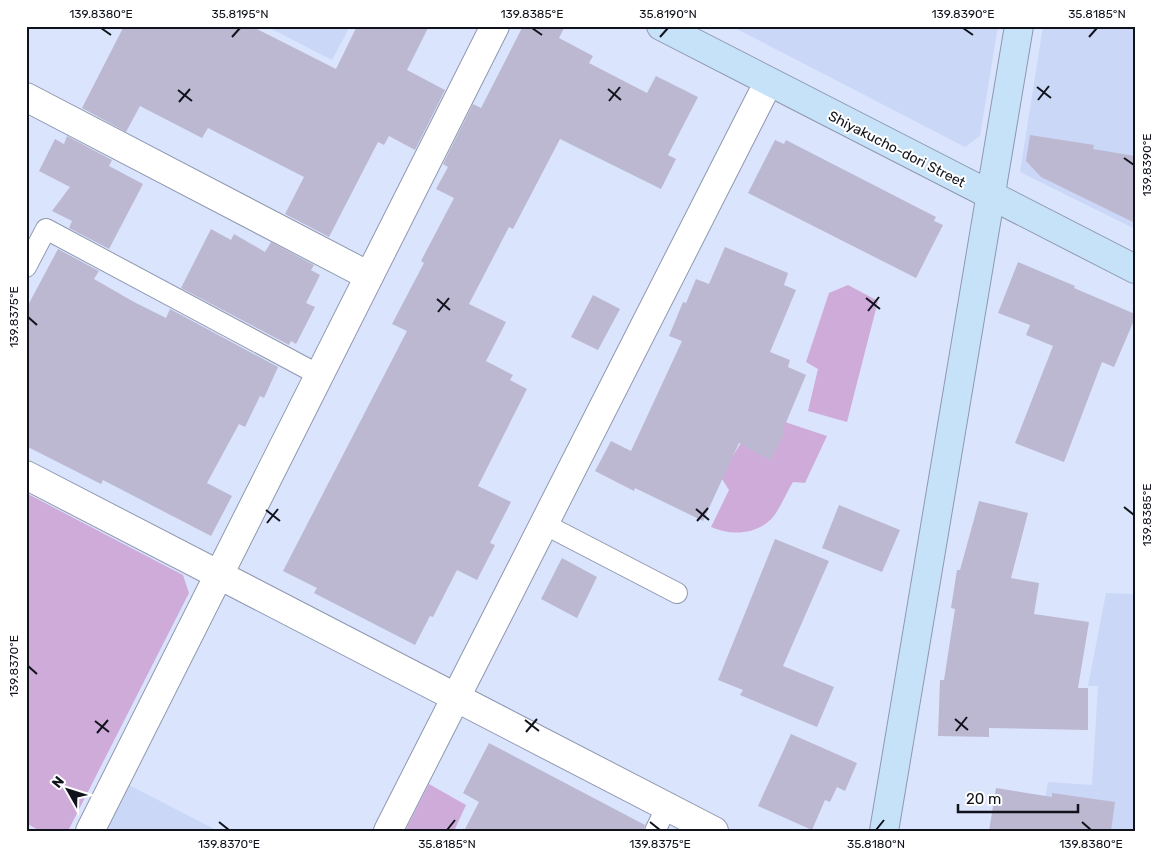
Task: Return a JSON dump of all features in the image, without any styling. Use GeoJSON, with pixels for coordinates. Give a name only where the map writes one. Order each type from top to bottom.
{"type":"FeatureCollection","features":[{"type":"Feature","properties":{"kind":"street"},"geometry":{"type":"LineString","coordinates":[[90,831],[495,26]]}},
{"type":"Feature","properties":{"kind":"street","name":"Shiyakucho-dori Street"},"geometry":{"type":"LineString","coordinates":[[661,26],[768,83],[1135,269]]}},
{"type":"Feature","properties":{"kind":"street"},"geometry":{"type":"LineString","coordinates":[[884,831],[1020,26]]}},
{"type":"Feature","properties":{"kind":"street"},"geometry":{"type":"LineString","coordinates":[[388,831],[768,83]]}},
{"type":"Feature","properties":{"kind":"street"},"geometry":{"type":"LineString","coordinates":[[26,96],[369,276]]}},
{"type":"Feature","properties":{"kind":"street"},"geometry":{"type":"LineString","coordinates":[[26,475],[714,831]]}},
{"type":"Feature","properties":{"kind":"lane"},"geometry":{"type":"LineString","coordinates":[[26,268],[46,229],[319,375]]}},
{"type":"Feature","properties":{"kind":"lane"},"geometry":{"type":"LineString","coordinates":[[544,524],[677,593]]}},
{"type":"Feature","properties":{"kind":"lane"},"geometry":{"type":"LineString","coordinates":[[655,831],[667,806]]}},
{"type":"Feature","properties":{"kind":"shaded area"},"geometry":{"type":"Polygon","coordinates":[[[266,26],[350,26],[332,60],[266,26]]]}},
{"type":"Feature","properties":{"kind":"shaded area"},"geometry":{"type":"Polygon","coordinates":[[[731,26],[998,26],[980,136],[965,147],[731,26]]]}},
{"type":"Feature","properties":{"kind":"shaded area"},"geometry":{"type":"Polygon","coordinates":[[[1043,26],[1135,26],[1135,229],[1020,172],[1043,26]]]}},
{"type":"Feature","properties":{"kind":"shaded area"},"geometry":{"type":"Polygon","coordinates":[[[848,285],[878,301],[847,422],[808,411],[818,369],[806,362],[829,293],[848,285]]]}},
{"type":"Feature","properties":{"kind":"shaded area"},"geometry":{"type":"Polygon","coordinates":[[[779,420],[827,436],[805,483],[793,482],[773,517],[759,527],[735,533],[711,527],[729,490],[720,476],[753,424],[779,420]]]}},
{"type":"Feature","properties":{"kind":"shaded area"},"geometry":{"type":"Polygon","coordinates":[[[26,493],[183,575],[189,593],[68,831],[40,831],[26,823],[26,493]]]}},
{"type":"Feature","properties":{"kind":"shaded area"},"geometry":{"type":"Polygon","coordinates":[[[1106,593],[1135,594],[1135,831],[1039,831],[1048,782],[1092,785],[1098,686],[1088,686],[1106,593]]]}},
{"type":"Feature","properties":{"kind":"shaded area"},"geometry":{"type":"Polygon","coordinates":[[[429,784],[466,805],[454,831],[405,831],[429,784]]]}},
{"type":"Feature","properties":{"kind":"shaded area"},"geometry":{"type":"Polygon","coordinates":[[[129,785],[218,831],[106,831],[129,785]]]}},
{"type":"Feature","properties":{"kind":"building"},"geometry":{"type":"Polygon","coordinates":[[[124,26],[251,26],[336,69],[357,26],[429,26],[407,70],[445,90],[415,150],[389,136],[384,145],[378,142],[329,237],[285,214],[304,177],[208,128],[202,138],[140,106],[126,132],[82,108],[124,26]]]}},
{"type":"Feature","properties":{"kind":"building"},"geometry":{"type":"Polygon","coordinates":[[[523,26],[565,26],[559,38],[593,56],[589,63],[647,93],[656,76],[698,97],[668,155],[676,159],[661,189],[560,139],[513,229],[509,227],[469,304],[506,322],[486,361],[513,375],[510,380],[527,389],[478,486],[511,502],[490,543],[495,545],[477,580],[457,570],[433,617],[430,616],[415,645],[314,593],[317,588],[283,571],[407,331],[392,324],[424,263],[421,261],[454,198],[436,189],[448,167],[443,164],[473,104],[481,108],[523,26]]]}},
{"type":"Feature","properties":{"kind":"building"},"geometry":{"type":"Polygon","coordinates":[[[1030,135],[1094,145],[1093,149],[1135,156],[1135,223],[1041,177],[1026,161],[1030,135]]]}},
{"type":"Feature","properties":{"kind":"building"},"geometry":{"type":"Polygon","coordinates":[[[67,136],[112,160],[109,166],[143,184],[109,249],[69,228],[72,221],[52,211],[70,187],[39,171],[55,139],[64,144],[67,136]]]}},
{"type":"Feature","properties":{"kind":"building"},"geometry":{"type":"Polygon","coordinates":[[[775,140],[784,144],[786,140],[936,217],[934,221],[943,225],[916,278],[748,193],[775,140]]]}},
{"type":"Feature","properties":{"kind":"building"},"geometry":{"type":"Polygon","coordinates":[[[211,229],[231,240],[234,234],[265,252],[271,242],[314,265],[311,270],[320,275],[306,303],[315,307],[296,344],[291,341],[289,345],[181,288],[211,229]]]}},
{"type":"Feature","properties":{"kind":"building"},"geometry":{"type":"Polygon","coordinates":[[[725,247],[788,273],[784,285],[796,290],[770,352],[790,360],[788,367],[806,375],[782,432],[785,433],[770,460],[739,443],[703,521],[635,488],[634,491],[595,471],[611,441],[631,451],[682,341],[669,336],[683,302],[686,303],[696,279],[709,284],[725,247]]]}},
{"type":"Feature","properties":{"kind":"building"},"geometry":{"type":"Polygon","coordinates":[[[58,249],[99,271],[94,279],[134,302],[166,318],[170,309],[278,367],[264,398],[260,396],[245,427],[239,424],[207,483],[232,496],[211,536],[103,480],[101,484],[26,446],[26,309],[58,249]]]}},
{"type":"Feature","properties":{"kind":"building"},"geometry":{"type":"Polygon","coordinates":[[[1018,262],[1135,314],[1114,367],[1102,362],[1064,462],[1015,443],[1053,346],[1026,335],[1030,325],[998,313],[1018,262]]]}},
{"type":"Feature","properties":{"kind":"building"},"geometry":{"type":"Polygon","coordinates":[[[593,295],[620,309],[598,350],[571,337],[593,295]]]}},
{"type":"Feature","properties":{"kind":"building"},"geometry":{"type":"Polygon","coordinates":[[[979,501],[1028,513],[1011,578],[1039,583],[1034,614],[1089,622],[1078,688],[1088,688],[1088,730],[989,728],[989,737],[938,736],[940,680],[944,680],[955,609],[951,608],[957,570],[960,570],[979,501]]]}},
{"type":"Feature","properties":{"kind":"building"},"geometry":{"type":"Polygon","coordinates":[[[839,505],[900,530],[882,572],[822,548],[839,505]]]}},
{"type":"Feature","properties":{"kind":"building"},"geometry":{"type":"Polygon","coordinates":[[[775,539],[829,561],[783,666],[834,687],[817,727],[740,695],[743,690],[718,680],[775,539]]]}},
{"type":"Feature","properties":{"kind":"building"},"geometry":{"type":"Polygon","coordinates":[[[562,558],[597,577],[577,618],[541,599],[562,558]]]}},
{"type":"Feature","properties":{"kind":"building"},"geometry":{"type":"Polygon","coordinates":[[[791,734],[857,763],[845,791],[837,787],[830,802],[825,800],[812,830],[758,806],[791,734]]]}},
{"type":"Feature","properties":{"kind":"building"},"geometry":{"type":"Polygon","coordinates":[[[489,743],[645,825],[643,831],[464,831],[479,802],[463,793],[489,743]]]}},
{"type":"Feature","properties":{"kind":"building"},"geometry":{"type":"Polygon","coordinates":[[[996,788],[1052,797],[1052,793],[1115,802],[1111,831],[989,831],[996,788]]]}}]}
